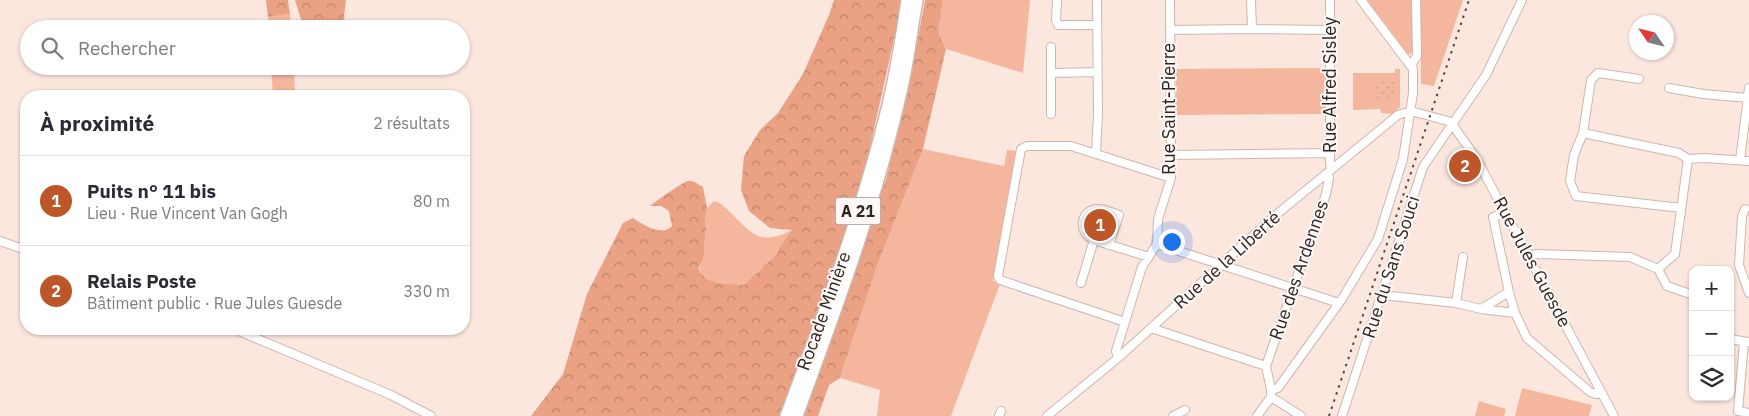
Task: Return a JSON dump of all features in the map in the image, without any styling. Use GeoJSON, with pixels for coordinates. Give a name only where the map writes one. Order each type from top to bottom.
{"type":"FeatureCollection","features":[{"type":"Feature","properties":{"kind":"highway","name":"Rocade Minière"},"geometry":{"type":"LineString","coordinates":[[786,416],[829,301],[873,162],[894,75],[907,0]]}},
{"type":"Feature","properties":{"kind":"highway","name":"Rocade Minière"},"geometry":{"type":"LineString","coordinates":[[796,416],[865,224],[904,82],[917,0]]}},
{"type":"Feature","properties":{"kind":"street"},"geometry":{"type":"LineString","coordinates":[[1057,0],[1056,20],[1058,25],[1097,25]]}},
{"type":"Feature","properties":{"kind":"street"},"geometry":{"type":"LineString","coordinates":[[1096,154],[1098,114],[1097,0]]}},
{"type":"Feature","properties":{"kind":"street","name":"Rue Saint-Pierre"},"geometry":{"type":"LineString","coordinates":[[1118,358],[1116,351],[1142,268],[1157,244],[1158,219],[1170,178],[1170,0]]}},
{"type":"Feature","properties":{"kind":"street"},"geometry":{"type":"LineString","coordinates":[[1251,0],[1252,29]]}},
{"type":"Feature","properties":{"kind":"street","name":"Rue Alfred Sisley"},"geometry":{"type":"LineString","coordinates":[[1329,171],[1330,0]]}},
{"type":"Feature","properties":{"kind":"street"},"geometry":{"type":"LineString","coordinates":[[1257,416],[1271,393],[1278,388],[1339,303],[1378,239],[1403,160],[1414,77],[1411,65],[1361,0]]}},
{"type":"Feature","properties":{"kind":"street"},"geometry":{"type":"LineString","coordinates":[[1411,65],[1417,56],[1416,0]]}},
{"type":"Feature","properties":{"kind":"street","name":"Rue du Sans Souci"},"geometry":{"type":"LineString","coordinates":[[1342,416],[1423,167],[1486,76],[1522,0]]}},
{"type":"Feature","properties":{"kind":"street"},"geometry":{"type":"LineString","coordinates":[[1170,30],[1329,30]]}},
{"type":"Feature","properties":{"kind":"street"},"geometry":{"type":"LineString","coordinates":[[1051,47],[1052,114]]}},
{"type":"Feature","properties":{"kind":"street"},"geometry":{"type":"LineString","coordinates":[[1051,72],[1098,72]]}},
{"type":"Feature","properties":{"kind":"street"},"geometry":{"type":"LineString","coordinates":[[1639,79],[1598,73],[1591,80],[1583,133],[1574,155],[1570,181],[1576,196],[1681,208]]}},
{"type":"Feature","properties":{"kind":"street"},"geometry":{"type":"LineString","coordinates":[[1668,88],[1703,94],[1748,98]]}},
{"type":"Feature","properties":{"kind":"street"},"geometry":{"type":"LineString","coordinates":[[1740,160],[1749,88]]}},
{"type":"Feature","properties":{"kind":"street"},"geometry":{"type":"LineString","coordinates":[[1411,110],[1431,115],[1452,124]]}},
{"type":"Feature","properties":{"kind":"street","name":"Rue de la Liberté"},"geometry":{"type":"LineString","coordinates":[[1047,416],[1118,358],[1277,214],[1398,115],[1411,110]]}},
{"type":"Feature","properties":{"kind":"street","name":"Rue Jules Guesde"},"geometry":{"type":"LineString","coordinates":[[1452,124],[1476,158],[1506,212],[1614,416]]}},
{"type":"Feature","properties":{"kind":"street"},"geometry":{"type":"LineString","coordinates":[[1583,133],[1679,153],[1688,159],[1704,158],[1749,161]]}},
{"type":"Feature","properties":{"kind":"street"},"geometry":{"type":"LineString","coordinates":[[1124,322],[1000,280],[998,276],[1021,149],[1028,146],[1071,146],[1170,178]]}},
{"type":"Feature","properties":{"kind":"street"},"geometry":{"type":"LineString","coordinates":[[1170,155],[1330,153]]}},
{"type":"Feature","properties":{"kind":"street"},"geometry":{"type":"LineString","coordinates":[[1658,269],[1675,254],[1688,159]]}},
{"type":"Feature","properties":{"kind":"street","name":"Rue des Ardennes"},"geometry":{"type":"LineString","coordinates":[[1266,366],[1326,194],[1329,171]]}},
{"type":"Feature","properties":{"kind":"street"},"geometry":{"type":"LineString","coordinates":[[1109,245],[1119,215],[1099,209],[1087,213],[1082,225],[1084,232],[1094,240],[1109,245],[1149,257]]}},
{"type":"Feature","properties":{"kind":"street"},"geometry":{"type":"LineString","coordinates":[[1745,209],[1742,216],[1739,265],[1749,292]]}},
{"type":"Feature","properties":{"kind":"street"},"geometry":{"type":"LineString","coordinates":[[1506,212],[1493,217],[1509,292],[1515,313],[1527,338],[1590,392],[1601,393]]}},
{"type":"Feature","properties":{"kind":"street"},"geometry":{"type":"LineString","coordinates":[[1081,283],[1094,240]]}},
{"type":"Feature","properties":{"kind":"street"},"geometry":{"type":"LineString","coordinates":[[0,241],[20,248]]}},
{"type":"Feature","properties":{"kind":"street"},"geometry":{"type":"LineString","coordinates":[[1157,244],[1339,303]]}},
{"type":"Feature","properties":{"kind":"street"},"geometry":{"type":"LineString","coordinates":[[1529,255],[1630,257],[1658,269],[1667,286],[1689,294]]}},
{"type":"Feature","properties":{"kind":"street"},"geometry":{"type":"LineString","coordinates":[[1456,303],[1463,256]]}},
{"type":"Feature","properties":{"kind":"street"},"geometry":{"type":"LineString","coordinates":[[1481,309],[1509,292]]}},
{"type":"Feature","properties":{"kind":"street"},"geometry":{"type":"LineString","coordinates":[[1382,295],[1456,303],[1481,309],[1515,313]]}},
{"type":"Feature","properties":{"kind":"street"},"geometry":{"type":"LineString","coordinates":[[1151,328],[1266,366],[1271,393],[1301,416]]}},
{"type":"Feature","properties":{"kind":"street"},"geometry":{"type":"LineString","coordinates":[[248,335],[391,395],[430,416]]}},
{"type":"Feature","properties":{"kind":"street"},"geometry":{"type":"LineString","coordinates":[[1734,340],[1747,342],[1738,411],[1749,413]]}},
{"type":"Feature","properties":{"kind":"street"},"geometry":{"type":"LineString","coordinates":[[1057,408],[1062,416]]}},
{"type":"Feature","properties":{"kind":"street"},"geometry":{"type":"LineString","coordinates":[[1173,416],[1185,410]]}},
{"type":"Feature","properties":{"kind":"shaded area"},"geometry":{"type":"Polygon","coordinates":[[[943,0],[1030,0],[1023,73],[946,49],[938,32],[943,0]]]}},
{"type":"Feature","properties":{"kind":"shaded area"},"geometry":{"type":"Polygon","coordinates":[[[1367,0],[1412,0],[1413,51],[1411,54],[1408,54],[1367,0]]]}},
{"type":"Feature","properties":{"kind":"shaded area"},"geometry":{"type":"Polygon","coordinates":[[[1421,0],[1463,0],[1434,86],[1421,84],[1421,0]]]}},
{"type":"Feature","properties":{"kind":"shaded area"},"geometry":{"type":"Polygon","coordinates":[[[290,14],[290,20],[268,20],[268,17],[290,14]]]}},
{"type":"Feature","properties":{"kind":"shaded area"},"geometry":{"type":"Polygon","coordinates":[[[1325,68],[1325,114],[1176,115],[1176,69],[1325,68]]]}},
{"type":"Feature","properties":{"kind":"shaded area"},"geometry":{"type":"Polygon","coordinates":[[[1395,69],[1400,69],[1400,107],[1392,114],[1381,113],[1380,109],[1353,110],[1353,73],[1395,73],[1395,69]]]}},
{"type":"Feature","properties":{"kind":"shaded area"},"geometry":{"type":"Polygon","coordinates":[[[272,75],[294,75],[295,90],[273,90],[272,75]]]}},
{"type":"Feature","properties":{"kind":"shaded area"},"geometry":{"type":"Polygon","coordinates":[[[1377,82],[1394,82],[1394,100],[1377,100],[1377,82]]]}},
{"type":"Feature","properties":{"kind":"shaded area"},"geometry":{"type":"Polygon","coordinates":[[[923,149],[1004,166],[1007,150],[1016,151],[993,281],[1000,284],[951,416],[877,416],[880,390],[840,378],[877,266],[923,149]]]}},
{"type":"Feature","properties":{"kind":"shaded area"},"geometry":{"type":"Polygon","coordinates":[[[714,201],[723,205],[757,236],[772,237],[792,230],[780,246],[777,254],[744,285],[711,280],[701,272],[698,266],[703,260],[707,208],[714,201]]]}},
{"type":"Feature","properties":{"kind":"shaded area"},"geometry":{"type":"Polygon","coordinates":[[[1097,211],[1114,217],[1115,220],[1107,241],[1092,235],[1088,231],[1085,222],[1089,215],[1097,211]]]}},
{"type":"Feature","properties":{"kind":"shaded area"},"geometry":{"type":"Polygon","coordinates":[[[1522,388],[1592,405],[1589,416],[1515,416],[1522,388]]]}},
{"type":"Feature","properties":{"kind":"shaded area"},"geometry":{"type":"Polygon","coordinates":[[[1479,401],[1506,409],[1504,416],[1475,416],[1479,401]]]}},
{"type":"Feature","properties":{"kind":"green space"},"geometry":{"type":"Polygon","coordinates":[[[266,0],[288,0],[290,14],[268,17],[266,0]]]}},
{"type":"Feature","properties":{"kind":"green space"},"geometry":{"type":"Polygon","coordinates":[[[295,0],[346,0],[345,20],[301,20],[295,0]]]}},
{"type":"Feature","properties":{"kind":"green space"},"geometry":{"type":"Polygon","coordinates":[[[834,0],[901,0],[867,161],[844,242],[780,416],[531,416],[563,374],[587,294],[623,223],[633,218],[652,229],[668,229],[672,226],[669,211],[661,206],[650,206],[675,188],[688,181],[703,187],[707,208],[705,218],[706,229],[703,260],[698,267],[706,278],[711,281],[744,285],[777,254],[780,246],[792,230],[770,228],[749,211],[741,190],[744,156],[760,130],[778,113],[803,74],[834,0]]]}},
{"type":"Feature","properties":{"kind":"green space"},"geometry":{"type":"Polygon","coordinates":[[[925,0],[943,0],[938,32],[946,49],[923,149],[877,266],[840,378],[829,385],[818,416],[804,416],[886,179],[909,87],[925,0]]]}},
{"type":"Feature","properties":{"kind":"railway"},"geometry":{"type":"LineString","coordinates":[[1329,416],[1469,0]]}},
{"type":"Feature","properties":{"kind":"place","name":"Relais Poste"},"geometry":{"type":"Point","coordinates":[1465,166]}},
{"type":"Feature","properties":{"kind":"place","name":"Puits n° 11 bis"},"geometry":{"type":"Point","coordinates":[1100,225]}}]}
